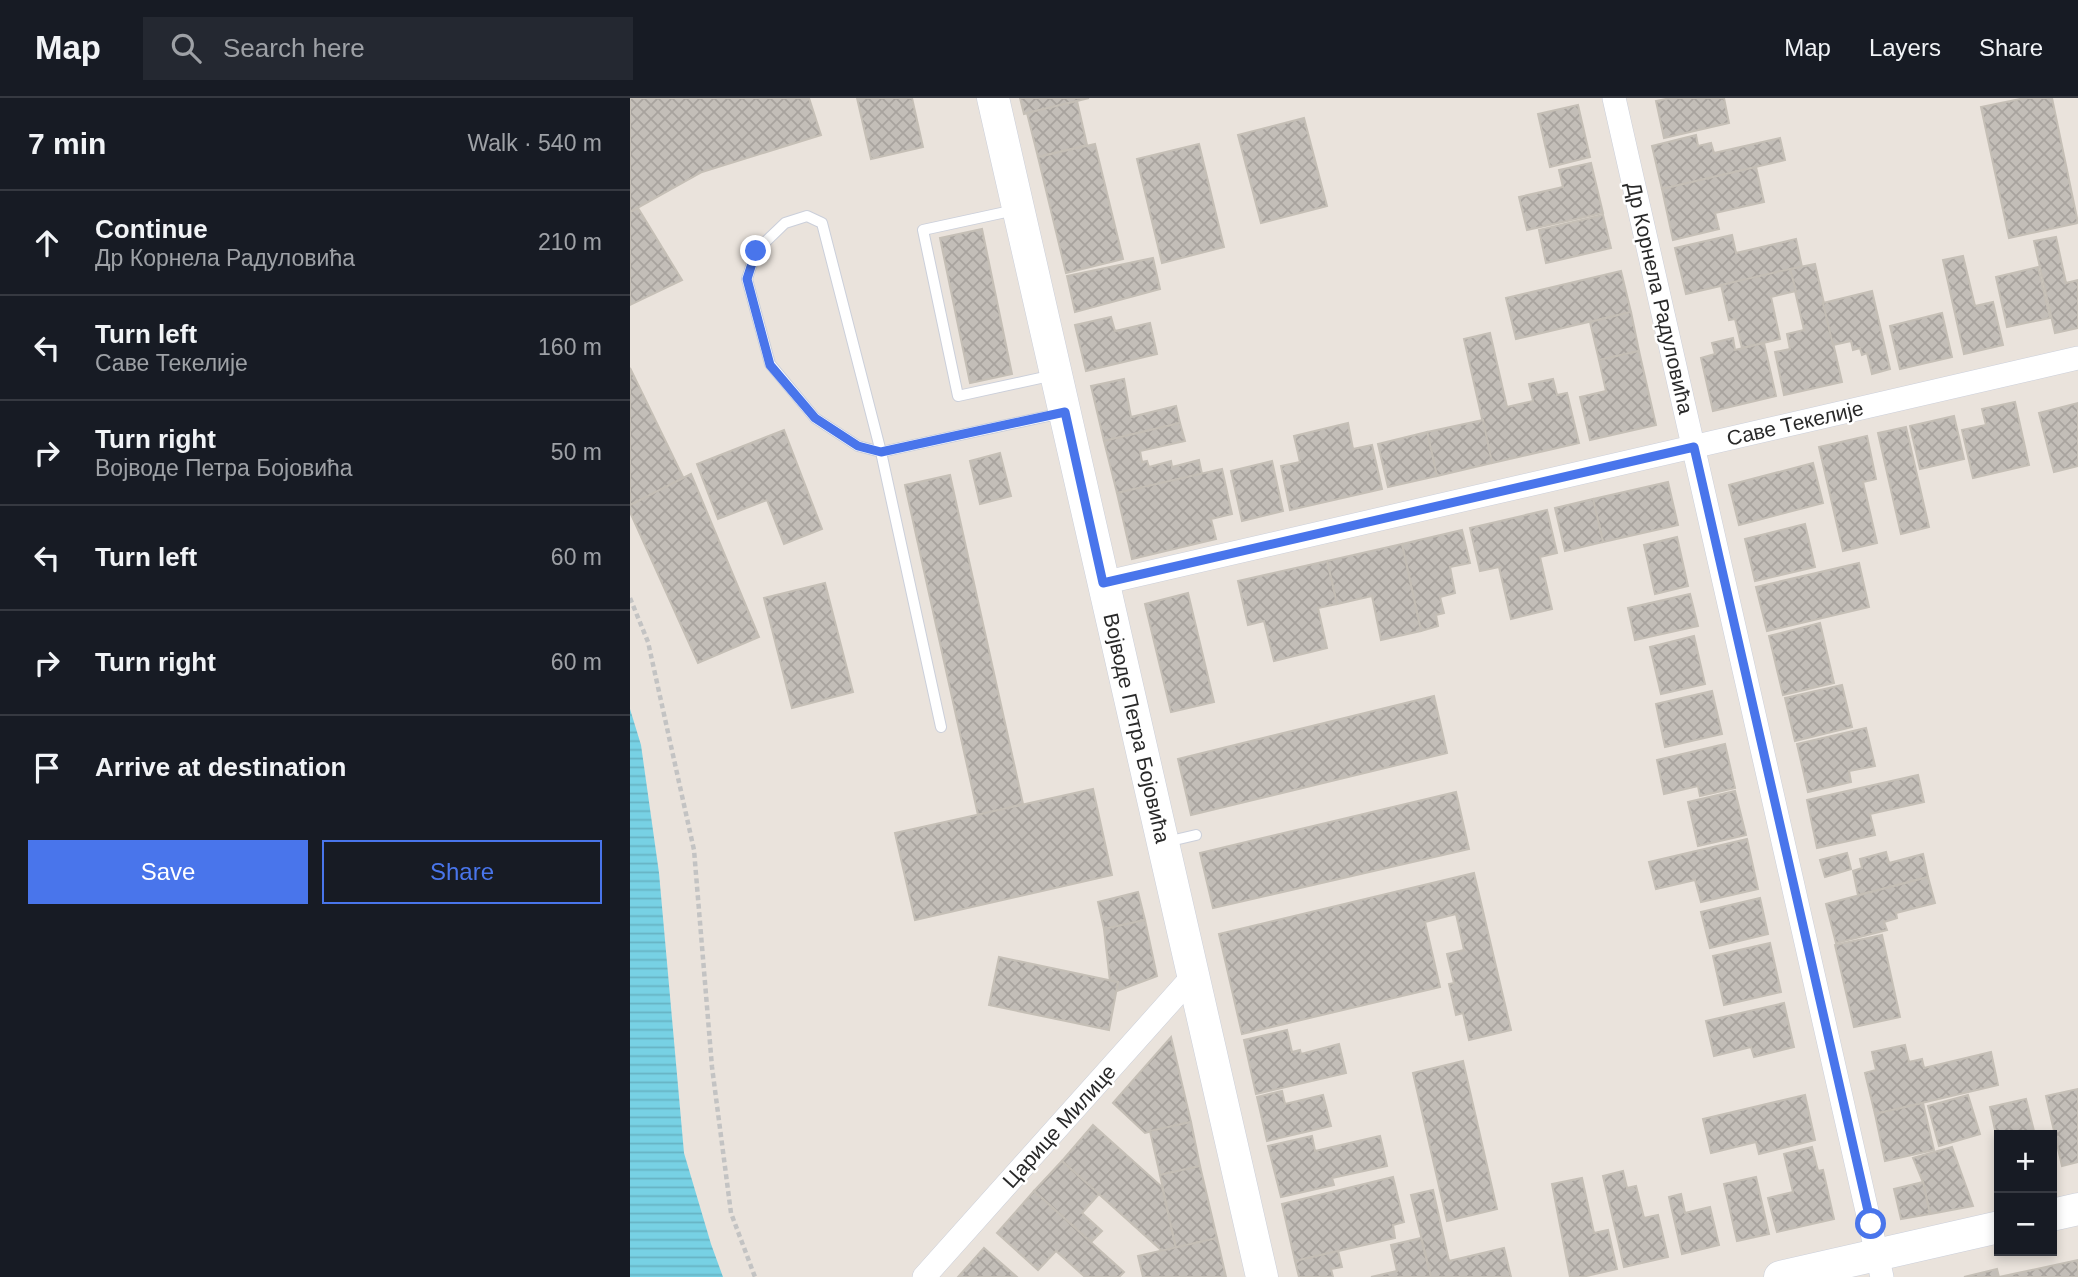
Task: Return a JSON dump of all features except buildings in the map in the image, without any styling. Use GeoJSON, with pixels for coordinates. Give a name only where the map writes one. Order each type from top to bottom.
{"type":"FeatureCollection","features":[{"type":"Feature","properties":{"kind":"street","name":"Војводе Петра Бојовића"},"geometry":{"type":"LineString","coordinates":[[993,98],[1262,1277]]}},
{"type":"Feature","properties":{"kind":"street","name":"Др Корнела Радуловића"},"geometry":{"type":"LineString","coordinates":[[1614,98],[1880,1265]]}},
{"type":"Feature","properties":{"kind":"street","name":"Саве Текелије"},"geometry":{"type":"LineString","coordinates":[[1103,583],[2078,358]]}},
{"type":"Feature","properties":{"kind":"street","name":"Царице Милице"},"geometry":{"type":"LineString","coordinates":[[924,1277],[1193,976]]}},
{"type":"Feature","properties":{"kind":"street"},"geometry":{"type":"LineString","coordinates":[[2057,1214],[2078,1209]]}},
{"type":"Feature","properties":{"kind":"street"},"geometry":{"type":"LineString","coordinates":[[1780,1277],[1880,1265],[1994,1229]]}},
{"type":"Feature","properties":{"kind":"lane"},"geometry":{"type":"LineString","coordinates":[[1018,209],[923,230],[958,396],[1056,375]]}},
{"type":"Feature","properties":{"kind":"lane"},"geometry":{"type":"LineString","coordinates":[[941,727],[881,452],[822,223],[807,216],[785,223],[756,251],[747,279],[770,365],[815,418],[858,446],[881,452],[1065,412]]}},
{"type":"Feature","properties":{"kind":"lane"},"geometry":{"type":"LineString","coordinates":[[1163,843],[1196,835]]}},
{"type":"Feature","properties":{"kind":"path"},"geometry":{"type":"LineString","coordinates":[[630,598],[648,642],[694,850],[712,1067],[730,1213],[755,1277]]}},
{"type":"Feature","properties":{"kind":"water"},"geometry":{"type":"Polygon","coordinates":[[[630,709],[641,745],[659,873],[684,1153],[723,1277],[630,1277],[630,709]]]}},
{"type":"Feature","properties":{"kind":"route"},"geometry":{"type":"LineString","coordinates":[[756,251],[747,279],[770,365],[815,418],[858,446],[881,452],[1065,412],[1103,583],[1694,447],[1871,1224]]}}]}
